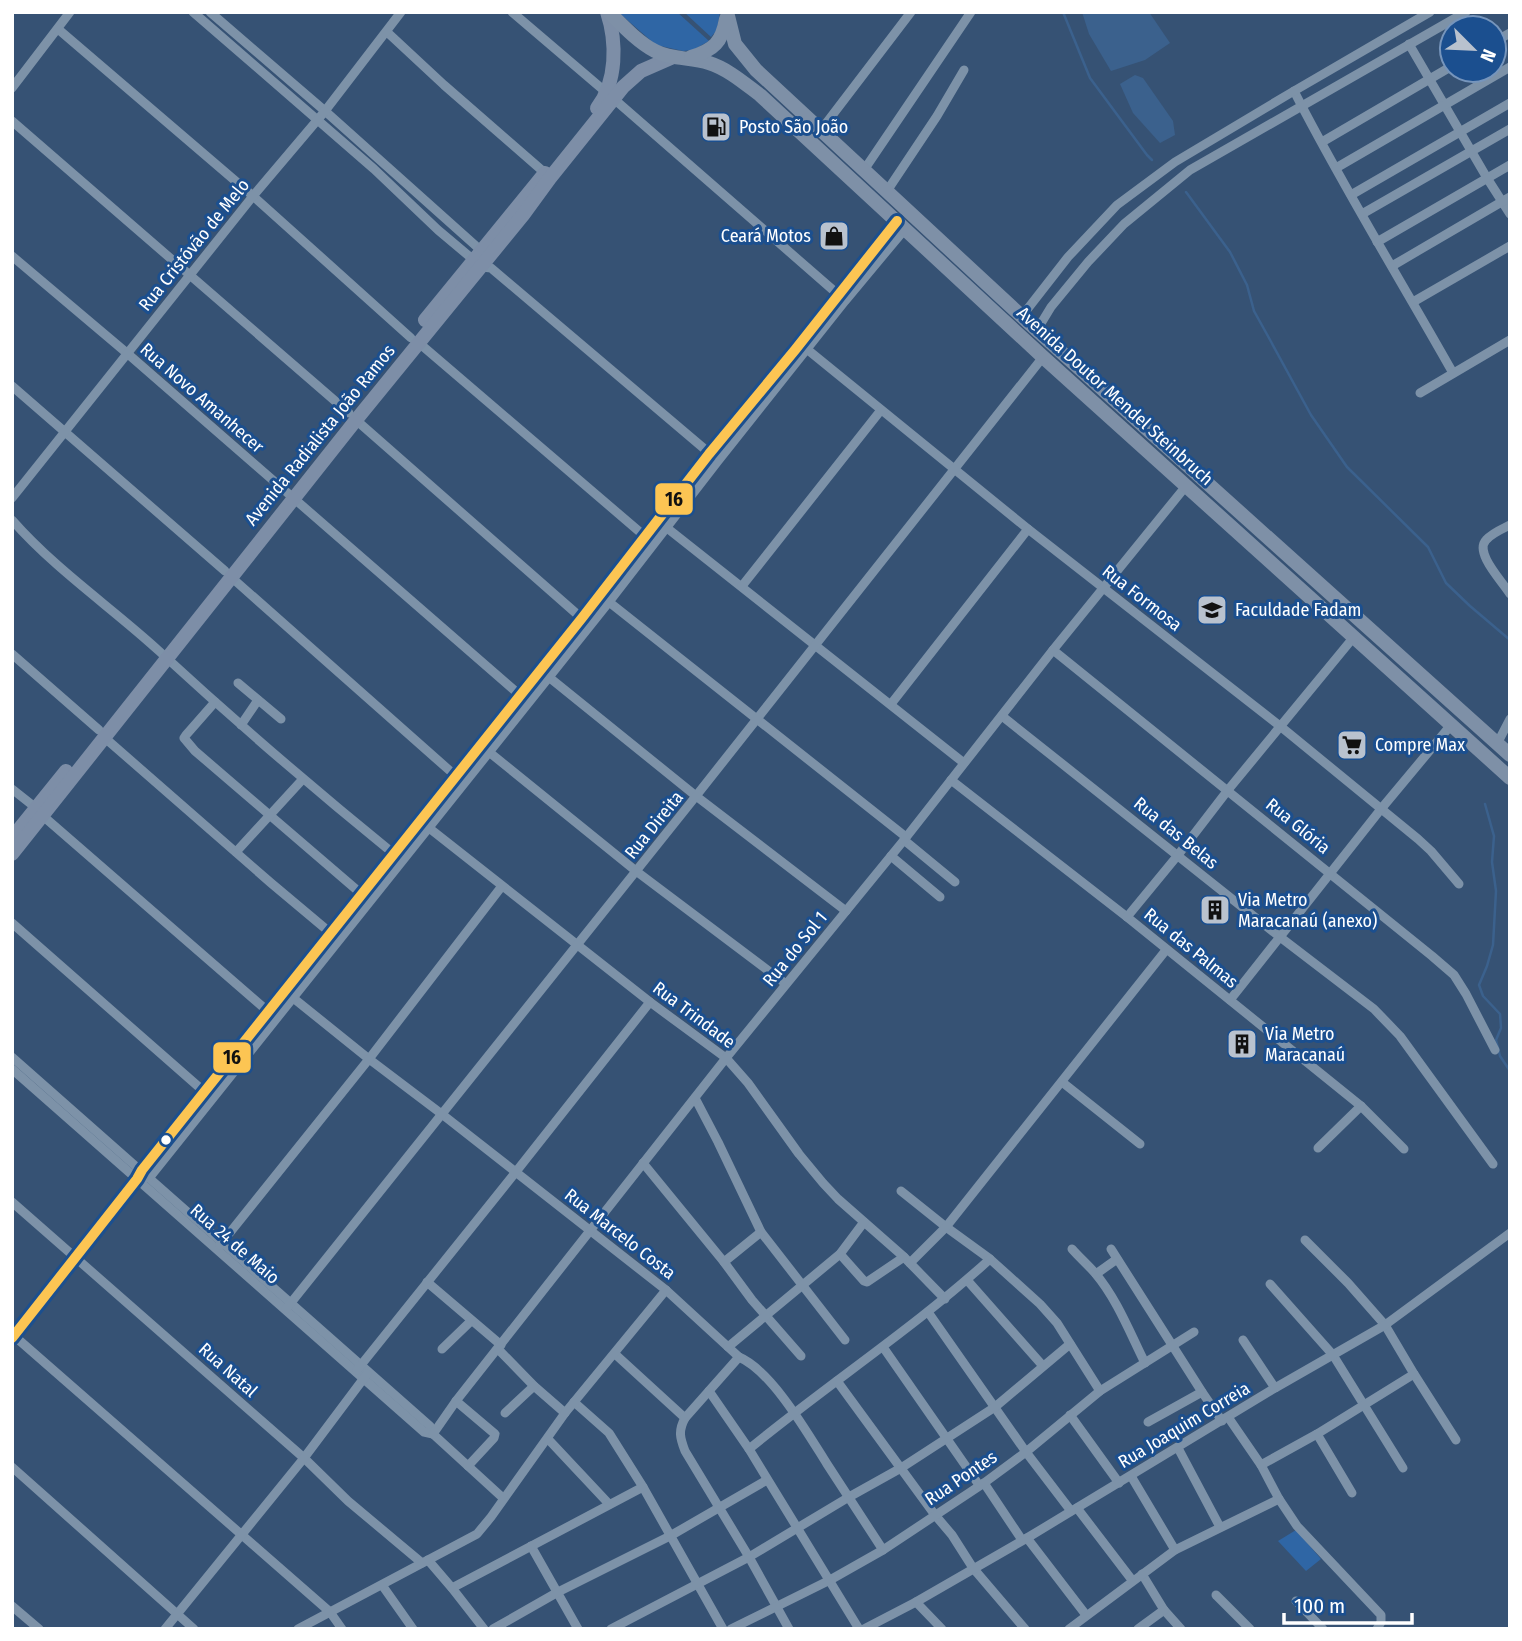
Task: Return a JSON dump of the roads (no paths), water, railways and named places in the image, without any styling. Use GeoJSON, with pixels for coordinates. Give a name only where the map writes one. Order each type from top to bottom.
{"type":"FeatureCollection","features":[{"type":"Feature","properties":{"kind":"highway","name":"Avenida Doutor Mendel Steinbruch"},"geometry":{"type":"LineString","coordinates":[[608,12],[639,41],[653,50],[723,68],[760,95],[1043,357],[1510,778]]}},
{"type":"Feature","properties":{"kind":"highway","name":"Avenida Doutor Mendel Steinbruch"},"geometry":{"type":"LineString","coordinates":[[727,13],[735,44],[756,70],[1037,330],[1509,754]]}},
{"type":"Feature","properties":{"kind":"highway"},"geometry":{"type":"LineString","coordinates":[[680,58],[709,51],[716,45],[724,32],[727,13]]}},
{"type":"Feature","properties":{"kind":"main road","name":"Avenida Radialista João Ramos"},"geometry":{"type":"LineString","coordinates":[[12,854],[39,812],[352,416],[483,260],[610,95],[613,30],[608,12]]}},
{"type":"Feature","properties":{"kind":"main road","name":"Avenida Radialista João Ramos"},"geometry":{"type":"LineString","coordinates":[[483,260],[545,173],[599,106],[641,71],[680,58]]}},
{"type":"Feature","properties":{"kind":"main road","name":"Avenida Radialista João Ramos"},"geometry":{"type":"LineString","coordinates":[[12,838],[39,812]]}},
{"type":"Feature","properties":{"kind":"street"},"geometry":{"type":"LineString","coordinates":[[12,88],[70,12]]}},
{"type":"Feature","properties":{"kind":"street"},"geometry":{"type":"LineString","coordinates":[[193,12],[374,169],[438,230],[483,260],[718,461]]}},
{"type":"Feature","properties":{"kind":"street"},"geometry":{"type":"LineString","coordinates":[[210,12],[447,219],[483,260]]}},
{"type":"Feature","properties":{"kind":"street","name":"Rua Cristóvão de Melo"},"geometry":{"type":"LineString","coordinates":[[12,498],[253,196],[326,111],[401,12]]}},
{"type":"Feature","properties":{"kind":"street"},"geometry":{"type":"LineString","coordinates":[[512,12],[841,298]]}},
{"type":"Feature","properties":{"kind":"street"},"geometry":{"type":"LineString","coordinates":[[821,130],[911,12]]}},
{"type":"Feature","properties":{"kind":"street"},"geometry":{"type":"LineString","coordinates":[[864,170],[971,12]]}},
{"type":"Feature","properties":{"kind":"street"},"geometry":{"type":"LineString","coordinates":[[1022,316],[1068,257],[1117,205],[1182,158],[1417,15],[1430,12]]}},
{"type":"Feature","properties":{"kind":"street"},"geometry":{"type":"LineString","coordinates":[[1037,330],[1051,307],[1088,262],[1124,225],[1190,170],[1466,12]]}},
{"type":"Feature","properties":{"kind":"street"},"geometry":{"type":"LineString","coordinates":[[58,29],[654,545]]}},
{"type":"Feature","properties":{"kind":"street"},"geometry":{"type":"LineString","coordinates":[[387,32],[545,173]]}},
{"type":"Feature","properties":{"kind":"street"},"geometry":{"type":"LineString","coordinates":[[1409,44],[1487,178],[1506,200],[1510,214]]}},
{"type":"Feature","properties":{"kind":"street"},"geometry":{"type":"LineString","coordinates":[[255,66],[262,57]]}},
{"type":"Feature","properties":{"kind":"street"},"geometry":{"type":"LineString","coordinates":[[1336,168],[1510,67]]}},
{"type":"Feature","properties":{"kind":"street"},"geometry":{"type":"LineString","coordinates":[[887,191],[964,70]]}},
{"type":"Feature","properties":{"kind":"street"},"geometry":{"type":"LineString","coordinates":[[1322,142],[1438,74]]}},
{"type":"Feature","properties":{"kind":"street"},"geometry":{"type":"LineString","coordinates":[[1294,90],[1453,373]]}},
{"type":"Feature","properties":{"kind":"street"},"geometry":{"type":"LineString","coordinates":[[1352,195],[1510,103]]}},
{"type":"Feature","properties":{"kind":"street"},"geometry":{"type":"LineString","coordinates":[[12,121],[590,625]]}},
{"type":"Feature","properties":{"kind":"street"},"geometry":{"type":"LineString","coordinates":[[1362,214],[1510,129]]}},
{"type":"Feature","properties":{"kind":"street"},"geometry":{"type":"LineString","coordinates":[[1182,158],[1190,170]]}},
{"type":"Feature","properties":{"kind":"street"},"geometry":{"type":"LineString","coordinates":[[374,169],[381,160]]}},
{"type":"Feature","properties":{"kind":"street"},"geometry":{"type":"LineString","coordinates":[[1377,242],[1510,165]]}},
{"type":"Feature","properties":{"kind":"street"},"geometry":{"type":"LineString","coordinates":[[1392,266],[1506,200]]}},
{"type":"Feature","properties":{"kind":"street"},"geometry":{"type":"LineString","coordinates":[[438,230],[447,219]]}},
{"type":"Feature","properties":{"kind":"street"},"geometry":{"type":"LineString","coordinates":[[140,1174],[150,1177],[294,999],[654,545],[841,298],[901,225]]}},
{"type":"Feature","properties":{"kind":"street"},"geometry":{"type":"LineString","coordinates":[[1413,302],[1510,246]]}},
{"type":"Feature","properties":{"kind":"street","name":"Rua Novo Amanhecer"},"geometry":{"type":"LineString","coordinates":[[12,256],[528,703]]}},
{"type":"Feature","properties":{"kind":"street"},"geometry":{"type":"LineString","coordinates":[[1420,393],[1510,340]]}},
{"type":"Feature","properties":{"kind":"street"},"geometry":{"type":"LineString","coordinates":[[342,1629],[330,1612],[13,1336],[709,454],[804,347]]}},
{"type":"Feature","properties":{"kind":"street","name":"Rua Formosa"},"geometry":{"type":"LineString","coordinates":[[804,347],[1028,529],[1280,726],[1431,851],[1459,884]]}},
{"type":"Feature","properties":{"kind":"street","name":"Rua Direita"},"geometry":{"type":"LineString","coordinates":[[289,1306],[1043,357]]}},
{"type":"Feature","properties":{"kind":"street"},"geometry":{"type":"LineString","coordinates":[[12,386],[464,783]]}},
{"type":"Feature","properties":{"kind":"street"},"geometry":{"type":"LineString","coordinates":[[742,586],[881,410]]}},
{"type":"Feature","properties":{"kind":"street","name":"Rua do Sol 1"},"geometry":{"type":"LineString","coordinates":[[433,1434],[456,1401],[726,1058],[1186,486]]}},
{"type":"Feature","properties":{"kind":"street"},"geometry":{"type":"LineString","coordinates":[[12,520],[33,543],[302,780],[394,854]]}},
{"type":"Feature","properties":{"kind":"street"},"geometry":{"type":"LineString","coordinates":[[1510,525],[1486,540],[1482,550],[1510,594]]}},
{"type":"Feature","properties":{"kind":"street"},"geometry":{"type":"LineString","coordinates":[[667,528],[964,763]]}},
{"type":"Feature","properties":{"kind":"street"},"geometry":{"type":"LineString","coordinates":[[891,704],[1028,529]]}},
{"type":"Feature","properties":{"kind":"street"},"geometry":{"type":"LineString","coordinates":[[609,602],[905,838],[955,882]]}},
{"type":"Feature","properties":{"kind":"street"},"geometry":{"type":"LineString","coordinates":[[1127,917],[1353,638]]}},
{"type":"Feature","properties":{"kind":"street","name":"Rua Glória"},"geometry":{"type":"LineString","coordinates":[[1053,650],[1454,975],[1495,1049]]}},
{"type":"Feature","properties":{"kind":"street"},"geometry":{"type":"LineString","coordinates":[[12,654],[340,940]]}},
{"type":"Feature","properties":{"kind":"street"},"geometry":{"type":"LineString","coordinates":[[540,670],[696,796],[846,911]]}},
{"type":"Feature","properties":{"kind":"street"},"geometry":{"type":"LineString","coordinates":[[238,683],[281,719]]}},
{"type":"Feature","properties":{"kind":"street"},"geometry":{"type":"LineString","coordinates":[[241,724],[258,700]]}},
{"type":"Feature","properties":{"kind":"street"},"geometry":{"type":"LineString","coordinates":[[215,702],[184,738],[195,751],[371,901]]}},
{"type":"Feature","properties":{"kind":"street","name":"Rua das Belas"},"geometry":{"type":"LineString","coordinates":[[1002,716],[1374,1009],[1400,1036],[1493,1164]]}},
{"type":"Feature","properties":{"kind":"street"},"geometry":{"type":"LineString","coordinates":[[1497,744],[1510,719]]}},
{"type":"Feature","properties":{"kind":"street"},"geometry":{"type":"LineString","coordinates":[[1230,1000],[1451,725]]}},
{"type":"Feature","properties":{"kind":"street"},"geometry":{"type":"LineString","coordinates":[[489,752],[636,871],[786,984]]}},
{"type":"Feature","properties":{"kind":"street"},"geometry":{"type":"LineString","coordinates":[[236,852],[302,780]]}},
{"type":"Feature","properties":{"kind":"street","name":"Rua das Palmas"},"geometry":{"type":"LineString","coordinates":[[951,780],[1127,917],[1361,1106],[1404,1149]]}},
{"type":"Feature","properties":{"kind":"street"},"geometry":{"type":"LineString","coordinates":[[12,789],[277,1019]]}},
{"type":"Feature","properties":{"kind":"street","name":"Rua Trindade"},"geometry":{"type":"LineString","coordinates":[[420,820],[650,1002],[726,1058],[743,1076],[823,1183],[945,1299]]}},
{"type":"Feature","properties":{"kind":"street"},"geometry":{"type":"LineString","coordinates":[[891,856],[940,897]]}},
{"type":"Feature","properties":{"kind":"street"},"geometry":{"type":"LineString","coordinates":[[220,1245],[369,1059],[502,886]]}},
{"type":"Feature","properties":{"kind":"street"},"geometry":{"type":"LineString","coordinates":[[12,923],[213,1099]]}},
{"type":"Feature","properties":{"kind":"street"},"geometry":{"type":"LineString","coordinates":[[840,1254],[867,1282],[907,1260],[946,1227],[1166,950]]}},
{"type":"Feature","properties":{"kind":"street","name":"Rua Marcelo Costa"},"geometry":{"type":"LineString","coordinates":[[285,991],[666,1290],[739,1357],[748,1361],[794,1412],[883,1550]]}},
{"type":"Feature","properties":{"kind":"street"},"geometry":{"type":"LineString","coordinates":[[165,1629],[304,1458],[427,1282],[650,1002]]}},
{"type":"Feature","properties":{"kind":"street","name":"Rua 24 de Maio"},"geometry":{"type":"LineString","coordinates":[[12,1056],[18,1070],[140,1174],[362,1372],[430,1426],[433,1434],[503,1498]]}},
{"type":"Feature","properties":{"kind":"street"},"geometry":{"type":"LineString","coordinates":[[1062,1082],[1140,1144]]}},
{"type":"Feature","properties":{"kind":"street"},"geometry":{"type":"LineString","coordinates":[[695,1098],[761,1232],[845,1340]]}},
{"type":"Feature","properties":{"kind":"street"},"geometry":{"type":"LineString","coordinates":[[1318,1148],[1361,1106]]}},
{"type":"Feature","properties":{"kind":"street"},"geometry":{"type":"LineString","coordinates":[[643,1163],[752,1300],[801,1356]]}},
{"type":"Feature","properties":{"kind":"street","name":"Rua 24 de Maio"},"geometry":{"type":"LineString","coordinates":[[150,1177],[220,1245]]}},
{"type":"Feature","properties":{"kind":"street"},"geometry":{"type":"LineString","coordinates":[[901,1191],[990,1259],[1040,1304],[1057,1323],[1100,1391]]}},
{"type":"Feature","properties":{"kind":"street","name":"Rua Natal"},"geometry":{"type":"LineString","coordinates":[[12,1202],[304,1458],[348,1501],[425,1562],[452,1588],[484,1629]]}},
{"type":"Feature","properties":{"kind":"street"},"geometry":{"type":"LineString","coordinates":[[728,1347],[840,1254],[864,1222]]}},
{"type":"Feature","properties":{"kind":"street"},"geometry":{"type":"LineString","coordinates":[[724,1262],[761,1232]]}},
{"type":"Feature","properties":{"kind":"street","name":"Rua Joaquim Correia"},"geometry":{"type":"LineString","coordinates":[[865,1629],[973,1569],[1385,1325],[1510,1233]]}},
{"type":"Feature","properties":{"kind":"street"},"geometry":{"type":"LineString","coordinates":[[1305,1240],[1385,1325],[1456,1440]]}},
{"type":"Feature","properties":{"kind":"street"},"geometry":{"type":"LineString","coordinates":[[1072,1249],[1096,1274],[1124,1319],[1144,1363]]}},
{"type":"Feature","properties":{"kind":"street"},"geometry":{"type":"LineString","coordinates":[[1111,1249],[1202,1392],[1261,1465],[1279,1499],[1302,1532],[1381,1615],[1377,1629]]}},
{"type":"Feature","properties":{"kind":"street"},"geometry":{"type":"LineString","coordinates":[[749,1449],[945,1299],[990,1259]]}},
{"type":"Feature","properties":{"kind":"street"},"geometry":{"type":"LineString","coordinates":[[1096,1274],[1117,1259]]}},
{"type":"Feature","properties":{"kind":"street"},"geometry":{"type":"LineString","coordinates":[[967,1280],[1043,1366]]}},
{"type":"Feature","properties":{"kind":"street"},"geometry":{"type":"LineString","coordinates":[[427,1282],[499,1347],[534,1386],[565,1413]]}},
{"type":"Feature","properties":{"kind":"street"},"geometry":{"type":"LineString","coordinates":[[1270,1284],[1334,1355],[1404,1468]]}},
{"type":"Feature","properties":{"kind":"street"},"geometry":{"type":"LineString","coordinates":[[298,1629],[477,1534],[565,1413],[666,1290]]}},
{"type":"Feature","properties":{"kind":"street"},"geometry":{"type":"LineString","coordinates":[[928,1312],[1026,1452],[1132,1580]]}},
{"type":"Feature","properties":{"kind":"street"},"geometry":{"type":"LineString","coordinates":[[442,1349],[471,1321]]}},
{"type":"Feature","properties":{"kind":"street","name":"Rua Pontes"},"geometry":{"type":"LineString","coordinates":[[731,1629],[830,1580],[883,1550],[1026,1452],[1100,1391],[1194,1332]]}},
{"type":"Feature","properties":{"kind":"street"},"geometry":{"type":"LineString","coordinates":[[1243,1340],[1275,1388]]}},
{"type":"Feature","properties":{"kind":"street"},"geometry":{"type":"LineString","coordinates":[[611,1629],[749,1557],[901,1468],[995,1407],[1070,1344]]}},
{"type":"Feature","properties":{"kind":"street"},"geometry":{"type":"LineString","coordinates":[[883,1347],[982,1484],[1086,1615]]}},
{"type":"Feature","properties":{"kind":"street"},"geometry":{"type":"LineString","coordinates":[[615,1354],[685,1418]]}},
{"type":"Feature","properties":{"kind":"street"},"geometry":{"type":"LineString","coordinates":[[739,1357],[685,1418],[680,1428],[680,1438],[685,1451],[789,1629]]}},
{"type":"Feature","properties":{"kind":"street"},"geometry":{"type":"LineString","coordinates":[[1261,1465],[1414,1374]]}},
{"type":"Feature","properties":{"kind":"street"},"geometry":{"type":"LineString","coordinates":[[838,1381],[952,1535],[973,1569],[1025,1629]]}},
{"type":"Feature","properties":{"kind":"street"},"geometry":{"type":"LineString","coordinates":[[505,1413],[534,1386]]}},
{"type":"Feature","properties":{"kind":"street"},"geometry":{"type":"LineString","coordinates":[[709,1391],[749,1449],[859,1629]]}},
{"type":"Feature","properties":{"kind":"street"},"geometry":{"type":"LineString","coordinates":[[1148,1422],[1202,1392]]}},
{"type":"Feature","properties":{"kind":"street"},"geometry":{"type":"LineString","coordinates":[[456,1401],[495,1434],[468,1466]]}},
{"type":"Feature","properties":{"kind":"street"},"geometry":{"type":"LineString","coordinates":[[574,1402],[609,1433],[643,1487],[723,1629]]}},
{"type":"Feature","properties":{"kind":"street"},"geometry":{"type":"LineString","coordinates":[[1070,1415],[1119,1483]]}},
{"type":"Feature","properties":{"kind":"street"},"geometry":{"type":"LineString","coordinates":[[1317,1434],[1352,1493]]}},
{"type":"Feature","properties":{"kind":"street"},"geometry":{"type":"LineString","coordinates":[[548,1439],[608,1504]]}},
{"type":"Feature","properties":{"kind":"street"},"geometry":{"type":"LineString","coordinates":[[1178,1448],[1220,1527]]}},
{"type":"Feature","properties":{"kind":"street"},"geometry":{"type":"LineString","coordinates":[[12,1467],[194,1629]]}},
{"type":"Feature","properties":{"kind":"street"},"geometry":{"type":"LineString","coordinates":[[1131,1476],[1175,1550]]}},
{"type":"Feature","properties":{"kind":"street"},"geometry":{"type":"LineString","coordinates":[[493,1629],[558,1592],[670,1536],[767,1480]]}},
{"type":"Feature","properties":{"kind":"street"},"geometry":{"type":"LineString","coordinates":[[452,1588],[643,1487]]}},
{"type":"Feature","properties":{"kind":"street"},"geometry":{"type":"LineString","coordinates":[[1069,1629],[1175,1550],[1279,1499]]}},
{"type":"Feature","properties":{"kind":"street"},"geometry":{"type":"LineString","coordinates":[[531,1546],[578,1629]]}},
{"type":"Feature","properties":{"kind":"street"},"geometry":{"type":"LineString","coordinates":[[1142,1574],[1164,1610],[1181,1629]]}},
{"type":"Feature","properties":{"kind":"street"},"geometry":{"type":"LineString","coordinates":[[382,1585],[413,1629]]}},
{"type":"Feature","properties":{"kind":"street"},"geometry":{"type":"LineString","coordinates":[[1216,1595],[1250,1629]]}},
{"type":"Feature","properties":{"kind":"street"},"geometry":{"type":"LineString","coordinates":[[1296,1601],[1323,1629]]}},
{"type":"Feature","properties":{"kind":"street"},"geometry":{"type":"LineString","coordinates":[[916,1602],[942,1629]]}},
{"type":"Feature","properties":{"kind":"street"},"geometry":{"type":"LineString","coordinates":[[12,1606],[39,1629]]}},
{"type":"Feature","properties":{"kind":"street"},"geometry":{"type":"LineString","coordinates":[[1138,1629],[1164,1610]]}},
{"type":"Feature","properties":{"kind":"waterway"},"geometry":{"type":"LineString","coordinates":[[1063,12],[1090,78],[1152,160]]}},
{"type":"Feature","properties":{"kind":"waterway"},"geometry":{"type":"LineString","coordinates":[[1186,192],[1230,252],[1247,285],[1254,311],[1311,415],[1347,467],[1428,547],[1446,583],[1510,640]]}},
{"type":"Feature","properties":{"kind":"waterway"},"geometry":{"type":"LineString","coordinates":[[1485,804],[1494,836],[1492,862],[1496,891],[1493,945],[1479,985],[1483,996],[1500,1014],[1501,1028],[1496,1040],[1500,1056],[1510,1071]]}},
{"type":"Feature","properties":{"kind":"place","name":"Posto São João"},"geometry":{"type":"Point","coordinates":[716,127]}},
{"type":"Feature","properties":{"kind":"place","name":"Ceará Motos"},"geometry":{"type":"Point","coordinates":[834,236]}},
{"type":"Feature","properties":{"kind":"place","name":"Faculdade Fadam"},"geometry":{"type":"Point","coordinates":[1212,610]}},
{"type":"Feature","properties":{"kind":"place","name":"Compre Max"},"geometry":{"type":"Point","coordinates":[1352,745]}},
{"type":"Feature","properties":{"kind":"place","name":"Via Metro Maracanaú (anexo)"},"geometry":{"type":"Point","coordinates":[1215,910]}},
{"type":"Feature","properties":{"kind":"place","name":"Via Metro Maracanaú"},"geometry":{"type":"Point","coordinates":[1242,1044]}}]}
